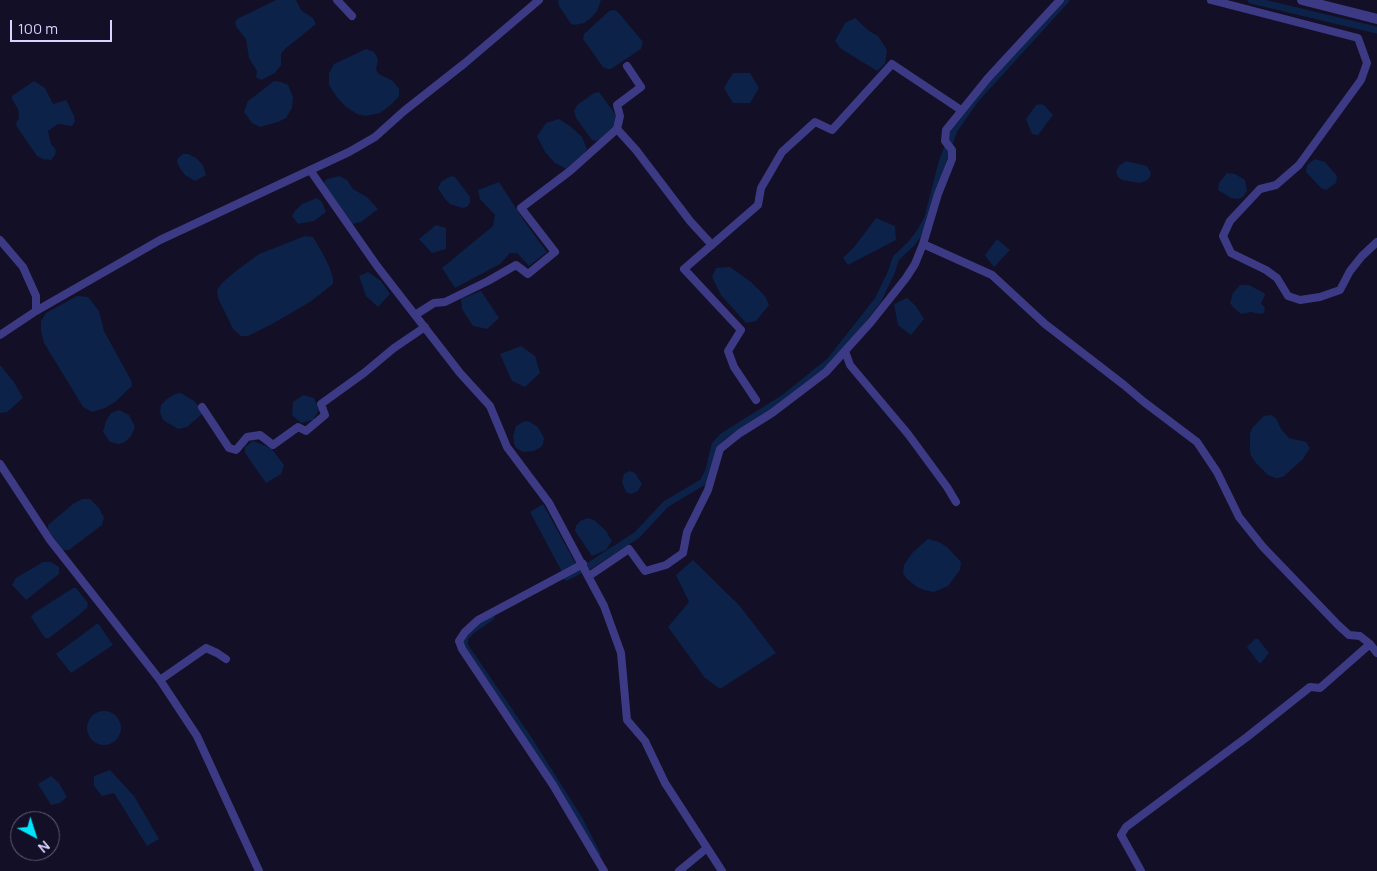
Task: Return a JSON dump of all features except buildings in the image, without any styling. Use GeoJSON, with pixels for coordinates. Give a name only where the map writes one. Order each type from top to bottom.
{"type":"FeatureCollection","features":[{"type":"Feature","properties":{"kind":"street"},"geometry":{"type":"LineString","coordinates":[[337,0],[352,16]]}},
{"type":"Feature","properties":{"kind":"street"},"geometry":{"type":"LineString","coordinates":[[0,334],[36,311],[160,240],[349,152],[375,137],[539,0]]}},
{"type":"Feature","properties":{"kind":"street"},"geometry":{"type":"LineString","coordinates":[[589,576],[629,549],[645,571],[666,565],[682,553],[687,532],[708,490],[720,449],[826,372],[871,322],[906,278],[915,264],[923,244],[938,194],[952,159],[952,150],[945,141],[946,130],[988,78],[1060,0]]}},
{"type":"Feature","properties":{"kind":"street"},"geometry":{"type":"LineString","coordinates":[[1211,0],[1358,38],[1367,63],[1361,80],[1299,165],[1276,185],[1260,188],[1230,221],[1223,236],[1231,253],[1266,270],[1277,278],[1288,296],[1300,300],[1320,297],[1340,290],[1350,271],[1377,242]]}},
{"type":"Feature","properties":{"kind":"street"},"geometry":{"type":"LineString","coordinates":[[1302,0],[1317,2],[1377,19]]}},
{"type":"Feature","properties":{"kind":"street"},"geometry":{"type":"LineString","coordinates":[[756,400],[734,367],[728,351],[741,330],[684,269],[758,205],[762,188],[782,152],[815,122],[832,130],[892,64],[961,110]]}},
{"type":"Feature","properties":{"kind":"street"},"geometry":{"type":"LineString","coordinates":[[415,315],[434,302],[445,302],[516,265],[528,274],[555,252],[521,208],[570,171],[617,129],[620,116],[617,105],[641,87],[627,66]]}},
{"type":"Feature","properties":{"kind":"street"},"geometry":{"type":"LineString","coordinates":[[617,129],[636,150],[690,221],[712,245]]}},
{"type":"Feature","properties":{"kind":"street"},"geometry":{"type":"LineString","coordinates":[[310,170],[377,266],[460,373],[490,406],[507,447],[549,503],[604,606],[621,653],[627,720],[645,741],[665,782],[722,871]]}},
{"type":"Feature","properties":{"kind":"street"},"geometry":{"type":"LineString","coordinates":[[0,240],[23,267],[36,296],[36,311]]}},
{"type":"Feature","properties":{"kind":"street"},"geometry":{"type":"LineString","coordinates":[[923,244],[992,275],[1044,324],[1197,442],[1217,472],[1239,517],[1264,547],[1338,625],[1349,635],[1360,636],[1377,653]]}},
{"type":"Feature","properties":{"kind":"street"},"geometry":{"type":"LineString","coordinates":[[202,407],[229,448],[236,450],[247,437],[260,435],[273,445],[298,426],[306,431],[325,415],[321,404],[364,373],[394,348],[425,327]]}},
{"type":"Feature","properties":{"kind":"street"},"geometry":{"type":"LineString","coordinates":[[845,351],[850,365],[908,434],[956,502]]}},
{"type":"Feature","properties":{"kind":"street"},"geometry":{"type":"LineString","coordinates":[[0,464],[50,540],[160,680],[196,736],[259,871]]}},
{"type":"Feature","properties":{"kind":"street"},"geometry":{"type":"LineString","coordinates":[[583,564],[478,620],[465,632],[459,641],[553,785],[604,871]]}},
{"type":"Feature","properties":{"kind":"street"},"geometry":{"type":"LineString","coordinates":[[1142,871],[1122,835],[1126,826],[1248,737],[1310,687],[1320,688],[1370,644]]}},
{"type":"Feature","properties":{"kind":"street"},"geometry":{"type":"LineString","coordinates":[[160,680],[206,648],[217,652],[226,659]]}},
{"type":"Feature","properties":{"kind":"street"},"geometry":{"type":"LineString","coordinates":[[679,871],[707,848]]}},
{"type":"Feature","properties":{"kind":"water"},"geometry":{"type":"Polygon","coordinates":[[[276,0],[296,0],[301,10],[313,18],[316,24],[285,49],[281,54],[281,65],[275,73],[261,80],[256,77],[257,71],[249,58],[246,39],[235,23],[237,19],[276,0]]]}},
{"type":"Feature","properties":{"kind":"water"},"geometry":{"type":"Polygon","coordinates":[[[558,0],[601,0],[597,11],[592,17],[584,23],[575,25],[571,24],[559,6],[558,0]]]}},
{"type":"Feature","properties":{"kind":"water"},"geometry":{"type":"Polygon","coordinates":[[[614,10],[618,12],[643,42],[641,49],[611,69],[607,69],[603,67],[583,39],[584,34],[609,11],[614,10]]]}},
{"type":"Feature","properties":{"kind":"water"},"geometry":{"type":"Polygon","coordinates":[[[855,18],[869,31],[878,36],[887,50],[885,64],[877,71],[840,48],[835,41],[845,23],[855,18]]]}},
{"type":"Feature","properties":{"kind":"water"},"geometry":{"type":"Polygon","coordinates":[[[366,49],[374,52],[378,59],[376,70],[379,74],[393,81],[399,89],[399,96],[380,113],[366,116],[357,114],[346,107],[336,96],[329,85],[329,73],[334,64],[366,49]]]}},
{"type":"Feature","properties":{"kind":"water"},"geometry":{"type":"Polygon","coordinates":[[[733,73],[750,73],[759,88],[750,103],[733,103],[724,88],[733,73]]]}},
{"type":"Feature","properties":{"kind":"water"},"geometry":{"type":"Polygon","coordinates":[[[34,81],[45,88],[53,104],[66,100],[74,116],[75,122],[72,126],[58,124],[48,131],[51,144],[56,150],[51,160],[37,156],[16,123],[19,118],[18,109],[12,96],[34,81]]]}},
{"type":"Feature","properties":{"kind":"water"},"geometry":{"type":"Polygon","coordinates":[[[274,81],[288,85],[293,97],[292,108],[286,118],[260,127],[252,123],[244,112],[248,101],[274,81]]]}},
{"type":"Feature","properties":{"kind":"water"},"geometry":{"type":"Polygon","coordinates":[[[599,92],[618,118],[617,126],[601,140],[596,141],[592,140],[576,118],[574,111],[577,105],[594,93],[599,92]]]}},
{"type":"Feature","properties":{"kind":"water"},"geometry":{"type":"Polygon","coordinates":[[[1036,105],[1044,105],[1053,115],[1038,135],[1032,134],[1026,119],[1036,105]]]}},
{"type":"Feature","properties":{"kind":"water"},"geometry":{"type":"Polygon","coordinates":[[[559,119],[582,137],[587,149],[578,162],[568,170],[555,163],[545,152],[537,136],[546,123],[559,119]]]}},
{"type":"Feature","properties":{"kind":"water"},"geometry":{"type":"Polygon","coordinates":[[[183,154],[196,158],[203,165],[206,175],[195,181],[185,175],[177,162],[178,158],[183,154]]]}},
{"type":"Feature","properties":{"kind":"water"},"geometry":{"type":"Polygon","coordinates":[[[1315,159],[1325,162],[1337,176],[1336,183],[1326,190],[1321,188],[1306,172],[1307,165],[1315,159]]]}},
{"type":"Feature","properties":{"kind":"water"},"geometry":{"type":"Polygon","coordinates":[[[1126,161],[1147,166],[1151,173],[1150,177],[1146,181],[1139,183],[1122,180],[1118,177],[1116,171],[1126,161]]]}},
{"type":"Feature","properties":{"kind":"water"},"geometry":{"type":"Polygon","coordinates":[[[1227,173],[1235,174],[1245,180],[1247,191],[1243,197],[1238,199],[1231,198],[1218,190],[1219,183],[1227,173]]]}},
{"type":"Feature","properties":{"kind":"water"},"geometry":{"type":"Polygon","coordinates":[[[339,176],[347,180],[353,189],[367,197],[378,209],[361,222],[352,224],[326,188],[324,182],[327,179],[339,176]]]}},
{"type":"Feature","properties":{"kind":"water"},"geometry":{"type":"Polygon","coordinates":[[[451,176],[455,177],[470,197],[470,203],[467,207],[462,208],[450,204],[438,188],[441,182],[451,176]]]}},
{"type":"Feature","properties":{"kind":"water"},"geometry":{"type":"Polygon","coordinates":[[[499,182],[547,252],[529,266],[517,253],[510,253],[500,264],[455,288],[442,268],[493,226],[495,215],[480,199],[478,190],[499,182]]]}},
{"type":"Feature","properties":{"kind":"water"},"geometry":{"type":"Polygon","coordinates":[[[317,198],[322,202],[326,212],[314,221],[298,224],[292,216],[295,211],[302,204],[317,198]]]}},
{"type":"Feature","properties":{"kind":"water"},"geometry":{"type":"Polygon","coordinates":[[[876,218],[895,226],[896,240],[848,265],[843,258],[855,246],[876,218]]]}},
{"type":"Feature","properties":{"kind":"water"},"geometry":{"type":"Polygon","coordinates":[[[436,225],[446,228],[446,249],[432,253],[419,239],[436,225]]]}},
{"type":"Feature","properties":{"kind":"water"},"geometry":{"type":"Polygon","coordinates":[[[305,236],[313,237],[322,252],[329,266],[333,284],[310,302],[272,324],[248,336],[241,336],[233,329],[218,298],[217,290],[223,282],[259,254],[305,236]]]}},
{"type":"Feature","properties":{"kind":"water"},"geometry":{"type":"Polygon","coordinates":[[[997,239],[1010,250],[994,267],[985,255],[997,239]]]}},
{"type":"Feature","properties":{"kind":"water"},"geometry":{"type":"Polygon","coordinates":[[[730,267],[751,282],[765,296],[769,305],[756,321],[746,323],[721,295],[712,277],[716,268],[730,267]]]}},
{"type":"Feature","properties":{"kind":"water"},"geometry":{"type":"Polygon","coordinates":[[[368,272],[381,281],[390,294],[378,307],[366,296],[359,276],[368,272]]]}},
{"type":"Feature","properties":{"kind":"water"},"geometry":{"type":"Polygon","coordinates":[[[1240,285],[1249,285],[1264,293],[1265,296],[1261,303],[1265,308],[1264,313],[1251,312],[1241,314],[1233,307],[1230,303],[1233,293],[1240,285]]]}},
{"type":"Feature","properties":{"kind":"water"},"geometry":{"type":"Polygon","coordinates":[[[481,291],[499,318],[487,329],[473,326],[462,309],[461,299],[481,291]]]}},
{"type":"Feature","properties":{"kind":"water"},"geometry":{"type":"Polygon","coordinates":[[[77,296],[88,297],[99,311],[104,331],[131,380],[132,386],[115,402],[105,408],[92,412],[83,407],[44,343],[41,331],[41,321],[46,313],[77,296]]]}},
{"type":"Feature","properties":{"kind":"water"},"geometry":{"type":"Polygon","coordinates":[[[907,298],[916,306],[924,319],[911,335],[898,325],[894,304],[907,298]]]}},
{"type":"Feature","properties":{"kind":"water"},"geometry":{"type":"Polygon","coordinates":[[[521,346],[535,356],[540,373],[525,387],[512,381],[500,354],[521,346]]]}},
{"type":"Feature","properties":{"kind":"water"},"geometry":{"type":"Polygon","coordinates":[[[0,365],[14,382],[23,398],[7,412],[0,413],[0,365]]]}},
{"type":"Feature","properties":{"kind":"water"},"geometry":{"type":"Polygon","coordinates":[[[181,393],[194,401],[201,409],[202,414],[187,427],[178,429],[163,420],[160,412],[161,405],[167,399],[181,393]]]}},
{"type":"Feature","properties":{"kind":"water"},"geometry":{"type":"Polygon","coordinates":[[[303,395],[314,398],[319,410],[313,420],[301,423],[292,415],[293,402],[303,395]]]}},
{"type":"Feature","properties":{"kind":"water"},"geometry":{"type":"Polygon","coordinates":[[[119,410],[129,415],[135,427],[131,436],[125,442],[119,444],[110,442],[103,432],[106,421],[111,413],[119,410]]]}},
{"type":"Feature","properties":{"kind":"water"},"geometry":{"type":"Polygon","coordinates":[[[1271,415],[1276,418],[1281,429],[1289,438],[1306,442],[1310,448],[1303,459],[1284,476],[1279,478],[1268,475],[1256,463],[1250,451],[1252,428],[1264,416],[1271,415]]]}},
{"type":"Feature","properties":{"kind":"water"},"geometry":{"type":"Polygon","coordinates":[[[525,421],[538,427],[544,438],[541,447],[534,451],[523,452],[516,448],[514,443],[513,437],[516,426],[525,421]]]}},
{"type":"Feature","properties":{"kind":"water"},"geometry":{"type":"Polygon","coordinates":[[[253,441],[271,448],[284,465],[281,474],[266,483],[245,453],[245,447],[253,441]]]}},
{"type":"Feature","properties":{"kind":"water"},"geometry":{"type":"Polygon","coordinates":[[[629,471],[635,473],[642,484],[638,491],[631,494],[626,492],[622,482],[624,474],[629,471]]]}},
{"type":"Feature","properties":{"kind":"water"},"geometry":{"type":"Polygon","coordinates":[[[82,499],[90,499],[99,508],[104,518],[102,525],[69,550],[62,550],[48,529],[48,525],[82,499]]]}},
{"type":"Feature","properties":{"kind":"water"},"geometry":{"type":"Polygon","coordinates":[[[543,504],[576,564],[562,572],[530,512],[543,504]]]}},
{"type":"Feature","properties":{"kind":"water"},"geometry":{"type":"Polygon","coordinates":[[[588,518],[594,520],[606,531],[612,541],[606,550],[592,556],[575,531],[580,521],[588,518]]]}},
{"type":"Feature","properties":{"kind":"water"},"geometry":{"type":"Polygon","coordinates":[[[928,539],[939,542],[947,547],[961,562],[960,570],[948,586],[934,592],[917,587],[903,573],[904,565],[913,552],[928,539]]]}},
{"type":"Feature","properties":{"kind":"water"},"geometry":{"type":"Polygon","coordinates":[[[693,560],[739,605],[776,653],[720,689],[705,678],[668,627],[689,602],[676,575],[693,560]]]}},
{"type":"Feature","properties":{"kind":"water"},"geometry":{"type":"Polygon","coordinates":[[[43,562],[51,562],[59,567],[59,574],[26,600],[12,585],[16,578],[43,562]]]}},
{"type":"Feature","properties":{"kind":"water"},"geometry":{"type":"Polygon","coordinates":[[[73,588],[76,588],[88,603],[87,608],[49,638],[45,638],[31,617],[34,613],[73,588]]]}},
{"type":"Feature","properties":{"kind":"water"},"geometry":{"type":"Polygon","coordinates":[[[98,623],[113,645],[71,673],[56,654],[98,623]]]}},
{"type":"Feature","properties":{"kind":"water"},"geometry":{"type":"Polygon","coordinates":[[[1255,639],[1258,639],[1269,653],[1261,663],[1259,663],[1247,647],[1255,639]]]}},
{"type":"Feature","properties":{"kind":"water"},"geometry":{"type":"Polygon","coordinates":[[[104,711],[116,716],[121,728],[116,740],[104,745],[92,740],[87,728],[92,716],[104,711]]]}},
{"type":"Feature","properties":{"kind":"water"},"geometry":{"type":"Polygon","coordinates":[[[110,770],[134,796],[159,839],[147,846],[114,793],[102,796],[94,786],[94,776],[110,770]]]}},
{"type":"Feature","properties":{"kind":"water"},"geometry":{"type":"Polygon","coordinates":[[[51,776],[59,783],[67,797],[60,803],[51,805],[38,784],[51,776]]]}},
{"type":"Feature","properties":{"kind":"waterway"},"geometry":{"type":"LineString","coordinates":[[589,566],[637,535],[666,504],[703,482],[709,470],[715,445],[722,437],[784,398],[830,361],[878,300],[896,258],[921,231],[928,217],[942,163],[954,130],[975,100],[1066,0]]}},
{"type":"Feature","properties":{"kind":"waterway"},"geometry":{"type":"LineString","coordinates":[[1251,0],[1377,30]]}},
{"type":"Feature","properties":{"kind":"waterway"},"geometry":{"type":"LineString","coordinates":[[567,577],[580,570]]}},
{"type":"Feature","properties":{"kind":"waterway"},"geometry":{"type":"LineString","coordinates":[[491,617],[465,637],[464,645],[529,740],[579,819],[597,854]]}}]}
